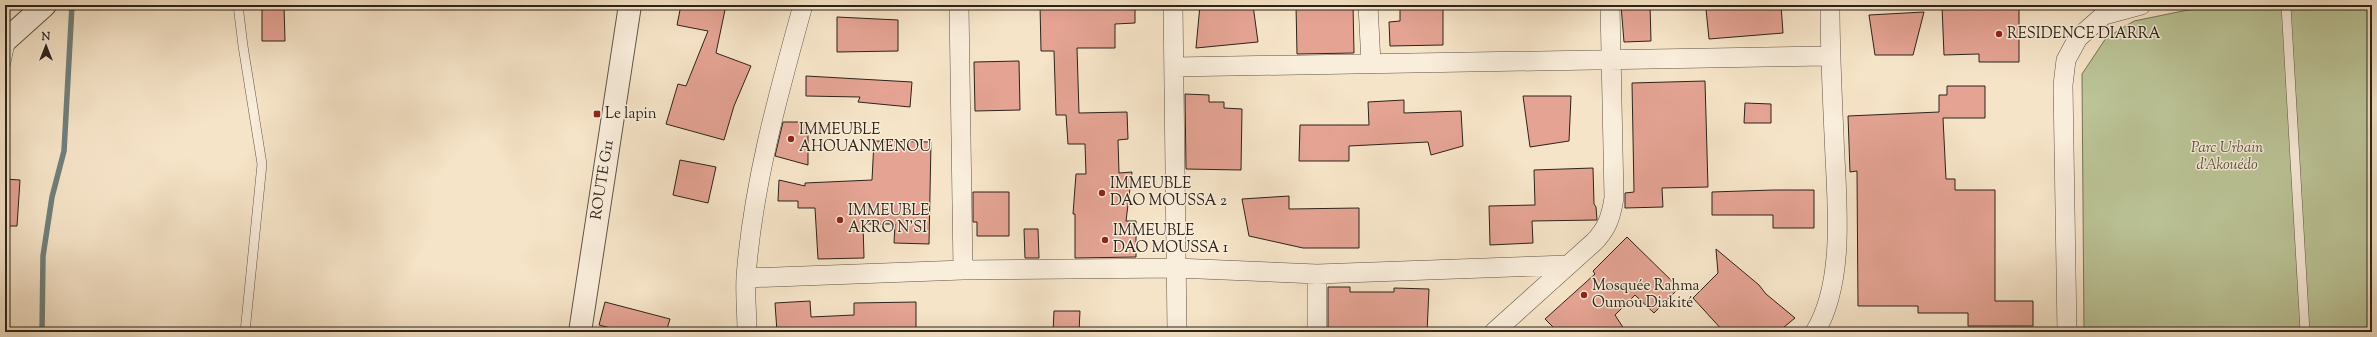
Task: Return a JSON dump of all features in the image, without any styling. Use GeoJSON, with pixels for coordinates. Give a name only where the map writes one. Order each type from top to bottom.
{"type":"FeatureCollection","features":[{"type":"Feature","properties":{"kind":"street"},"geometry":{"type":"LineString","coordinates":[[8,38],[45,5]]}},
{"type":"Feature","properties":{"kind":"street","name":"ROUTE G11"},"geometry":{"type":"LineString","coordinates":[[580,332],[630,5]]}},
{"type":"Feature","properties":{"kind":"street"},"geometry":{"type":"LineString","coordinates":[[747,332],[746,278],[759,175],[775,104],[803,5]]}},
{"type":"Feature","properties":{"kind":"street"},"geometry":{"type":"LineString","coordinates":[[959,5],[963,270]]}},
{"type":"Feature","properties":{"kind":"street"},"geometry":{"type":"LineString","coordinates":[[1173,5],[1177,332]]}},
{"type":"Feature","properties":{"kind":"street"},"geometry":{"type":"LineString","coordinates":[[1368,5],[1371,63]]}},
{"type":"Feature","properties":{"kind":"street"},"geometry":{"type":"LineString","coordinates":[[1494,332],[1605,230],[1612,215],[1614,198],[1610,5]]}},
{"type":"Feature","properties":{"kind":"street"},"geometry":{"type":"LineString","coordinates":[[1815,332],[1822,320],[1831,291],[1835,258],[1837,216],[1830,56],[1830,5]]}},
{"type":"Feature","properties":{"kind":"street"},"geometry":{"type":"LineString","coordinates":[[2068,332],[2063,86],[2066,60],[2078,38],[2104,15],[2142,5]]}},
{"type":"Feature","properties":{"kind":"street"},"geometry":{"type":"LineString","coordinates":[[1174,67],[1830,56]]}},
{"type":"Feature","properties":{"kind":"street"},"geometry":{"type":"LineString","coordinates":[[746,278],[963,270],[1176,268],[1317,274],[1568,265]]}},
{"type":"Feature","properties":{"kind":"street"},"geometry":{"type":"LineString","coordinates":[[1317,274],[1318,332]]}},
{"type":"Feature","properties":{"kind":"lane"},"geometry":{"type":"LineString","coordinates":[[238,5],[262,164],[245,332]]}},
{"type":"Feature","properties":{"kind":"lane"},"geometry":{"type":"LineString","coordinates":[[2286,5],[2305,332]]}},
{"type":"Feature","properties":{"kind":"lane"},"geometry":{"type":"LineString","coordinates":[[5,67],[8,38]]}},
{"type":"Feature","properties":{"kind":"green space","name":"Parc Urbain d'Akouédo"},"geometry":{"type":"Polygon","coordinates":[[[2259,5],[2372,5],[2372,332],[2084,332],[2082,74],[2106,38],[2134,21],[2188,10],[2259,5]]]}},
{"type":"Feature","properties":{"kind":"building"},"geometry":{"type":"Polygon","coordinates":[[[262,5],[284,5],[285,41],[262,41],[262,5]]]}},
{"type":"Feature","properties":{"kind":"building"},"geometry":{"type":"Polygon","coordinates":[[[681,5],[726,5],[716,53],[751,66],[734,106],[724,140],[666,124],[678,84],[686,86],[708,31],[677,25],[681,5]]]}},
{"type":"Feature","properties":{"kind":"building"},"geometry":{"type":"Polygon","coordinates":[[[1040,5],[1135,5],[1135,23],[1115,24],[1115,48],[1077,48],[1079,113],[1127,112],[1128,139],[1118,140],[1119,173],[1132,172],[1126,221],[1136,221],[1136,257],[1075,258],[1075,214],[1073,214],[1076,174],[1086,174],[1085,144],[1068,144],[1066,115],[1056,115],[1054,51],[1041,51],[1040,5]]]}},
{"type":"Feature","properties":{"kind":"building"},"geometry":{"type":"Polygon","coordinates":[[[1200,5],[1253,5],[1258,42],[1196,48],[1200,5]]]}},
{"type":"Feature","properties":{"kind":"building"},"geometry":{"type":"Polygon","coordinates":[[[1296,5],[1353,5],[1354,53],[1297,54],[1296,5]]]}},
{"type":"Feature","properties":{"kind":"building"},"geometry":{"type":"Polygon","coordinates":[[[1621,5],[1650,5],[1651,41],[1624,42],[1621,5]]]}},
{"type":"Feature","properties":{"kind":"building"},"geometry":{"type":"Polygon","coordinates":[[[1781,5],[1783,33],[1709,39],[1706,9],[1781,5]]]}},
{"type":"Feature","properties":{"kind":"building"},"geometry":{"type":"Polygon","coordinates":[[[2019,5],[2019,62],[1979,62],[1979,54],[1944,55],[1942,6],[2019,5]]]}},
{"type":"Feature","properties":{"kind":"building"},"geometry":{"type":"Polygon","coordinates":[[[1400,8],[1443,8],[1443,45],[1390,46],[1389,22],[1400,21],[1400,8]]]}},
{"type":"Feature","properties":{"kind":"building"},"geometry":{"type":"Polygon","coordinates":[[[1924,12],[1913,55],[1875,55],[1869,15],[1924,12]]]}},
{"type":"Feature","properties":{"kind":"building"},"geometry":{"type":"Polygon","coordinates":[[[837,17],[898,20],[898,51],[837,52],[837,17]]]}},
{"type":"Feature","properties":{"kind":"building"},"geometry":{"type":"Polygon","coordinates":[[[1019,61],[1020,110],[975,111],[974,62],[1019,61]]]}},
{"type":"Feature","properties":{"kind":"building"},"geometry":{"type":"Polygon","coordinates":[[[806,76],[912,82],[910,107],[858,102],[860,97],[806,96],[806,76]]]}},
{"type":"Feature","properties":{"kind":"building"},"geometry":{"type":"Polygon","coordinates":[[[1705,81],[1708,187],[1662,188],[1663,207],[1625,208],[1625,193],[1634,192],[1632,83],[1705,81]]]}},
{"type":"Feature","properties":{"kind":"building"},"geometry":{"type":"Polygon","coordinates":[[[1947,86],[1985,86],[1985,118],[1943,118],[1946,179],[1955,179],[1955,190],[1995,190],[1995,301],[2033,301],[2033,326],[1968,326],[1968,313],[1918,313],[1918,306],[1858,306],[1857,171],[1850,172],[1848,116],[1939,112],[1939,95],[1947,95],[1947,86]]]}},
{"type":"Feature","properties":{"kind":"building"},"geometry":{"type":"Polygon","coordinates":[[[1185,94],[1209,95],[1209,102],[1224,102],[1224,108],[1242,109],[1241,170],[1186,169],[1185,94]]]}},
{"type":"Feature","properties":{"kind":"building"},"geometry":{"type":"Polygon","coordinates":[[[1523,96],[1571,96],[1569,141],[1530,147],[1523,96]]]}},
{"type":"Feature","properties":{"kind":"building"},"geometry":{"type":"Polygon","coordinates":[[[1404,100],[1404,113],[1461,111],[1463,146],[1431,155],[1428,142],[1349,146],[1349,161],[1299,161],[1300,125],[1369,125],[1368,102],[1404,100]]]}},
{"type":"Feature","properties":{"kind":"building"},"geometry":{"type":"Polygon","coordinates":[[[1745,103],[1771,104],[1771,123],[1744,123],[1745,103]]]}},
{"type":"Feature","properties":{"kind":"building","name":"IMMEUBLE AHOUANMENOU"},"geometry":{"type":"Polygon","coordinates":[[[783,122],[808,122],[808,165],[775,156],[783,122]]]}},
{"type":"Feature","properties":{"kind":"building"},"geometry":{"type":"Polygon","coordinates":[[[874,141],[931,142],[929,244],[894,243],[895,224],[863,224],[864,258],[818,259],[815,208],[798,208],[798,201],[778,201],[779,180],[805,186],[805,183],[872,180],[874,141]]]}},
{"type":"Feature","properties":{"kind":"building"},"geometry":{"type":"Polygon","coordinates":[[[680,160],[716,167],[708,203],[673,195],[680,160]]]}},
{"type":"Feature","properties":{"kind":"building"},"geometry":{"type":"Polygon","coordinates":[[[1593,168],[1594,204],[1596,207],[1597,220],[1532,221],[1533,243],[1490,245],[1489,206],[1535,205],[1534,170],[1593,168]]]}},
{"type":"Feature","properties":{"kind":"building"},"geometry":{"type":"Polygon","coordinates":[[[5,179],[20,180],[17,226],[5,226],[5,179]]]}},
{"type":"Feature","properties":{"kind":"building"},"geometry":{"type":"Polygon","coordinates":[[[1814,190],[1814,228],[1773,228],[1773,215],[1712,215],[1712,192],[1814,190]]]}},
{"type":"Feature","properties":{"kind":"building"},"geometry":{"type":"Polygon","coordinates":[[[973,192],[1009,192],[1009,236],[977,236],[977,222],[973,222],[973,192]]]}},
{"type":"Feature","properties":{"kind":"building"},"geometry":{"type":"Polygon","coordinates":[[[1289,196],[1289,209],[1359,208],[1359,248],[1303,248],[1249,236],[1242,199],[1289,196]]]}},
{"type":"Feature","properties":{"kind":"building"},"geometry":{"type":"Polygon","coordinates":[[[1024,229],[1038,229],[1039,258],[1025,258],[1024,229]]]}},
{"type":"Feature","properties":{"kind":"building"},"geometry":{"type":"Polygon","coordinates":[[[1627,237],[1679,288],[1654,313],[1635,295],[1615,315],[1626,332],[1558,332],[1545,319],[1595,274],[1593,271],[1627,237]]]}},
{"type":"Feature","properties":{"kind":"building"},"geometry":{"type":"Polygon","coordinates":[[[1716,249],[1795,318],[1778,332],[1724,332],[1693,298],[1718,273],[1716,249]]]}},
{"type":"Feature","properties":{"kind":"building"},"geometry":{"type":"Polygon","coordinates":[[[1328,287],[1350,287],[1350,292],[1394,292],[1394,288],[1429,289],[1427,332],[1364,332],[1364,330],[1328,329],[1328,287]]]}},
{"type":"Feature","properties":{"kind":"building"},"geometry":{"type":"Polygon","coordinates":[[[810,301],[811,317],[854,315],[854,303],[916,302],[916,332],[777,332],[775,303],[810,301]]]}},
{"type":"Feature","properties":{"kind":"building"},"geometry":{"type":"Polygon","coordinates":[[[605,302],[670,319],[666,332],[609,332],[610,328],[599,325],[605,302]]]}},
{"type":"Feature","properties":{"kind":"building"},"geometry":{"type":"Polygon","coordinates":[[[1054,311],[1080,311],[1079,332],[1053,332],[1054,311]]]}},
{"type":"Feature","properties":{"kind":"waterway"},"geometry":{"type":"LineString","coordinates":[[42,332],[43,256],[52,197],[64,151],[72,5]]}},
{"type":"Feature","properties":{"kind":"place","name":"RESIDENCE DIARRA"},"geometry":{"type":"Point","coordinates":[1999,34]}},
{"type":"Feature","properties":{"kind":"place","name":"Le lapin"},"geometry":{"type":"Point","coordinates":[597,114]}},
{"type":"Feature","properties":{"kind":"place","name":"IMMEUBLE AHOUANMENOU"},"geometry":{"type":"Point","coordinates":[791,139]}},
{"type":"Feature","properties":{"kind":"place","name":"IMMEUBLE DAO MOUSSA 2"},"geometry":{"type":"Point","coordinates":[1102,193]}},
{"type":"Feature","properties":{"kind":"place","name":"IMMEUBLE AKRO N'SI"},"geometry":{"type":"Point","coordinates":[840,220]}},
{"type":"Feature","properties":{"kind":"place","name":"IMMEUBLE DAO MOUSSA 1"},"geometry":{"type":"Point","coordinates":[1105,240]}},
{"type":"Feature","properties":{"kind":"place","name":"Mosquée Rahma Oumou Diakité"},"geometry":{"type":"Point","coordinates":[1584,295]}}]}
